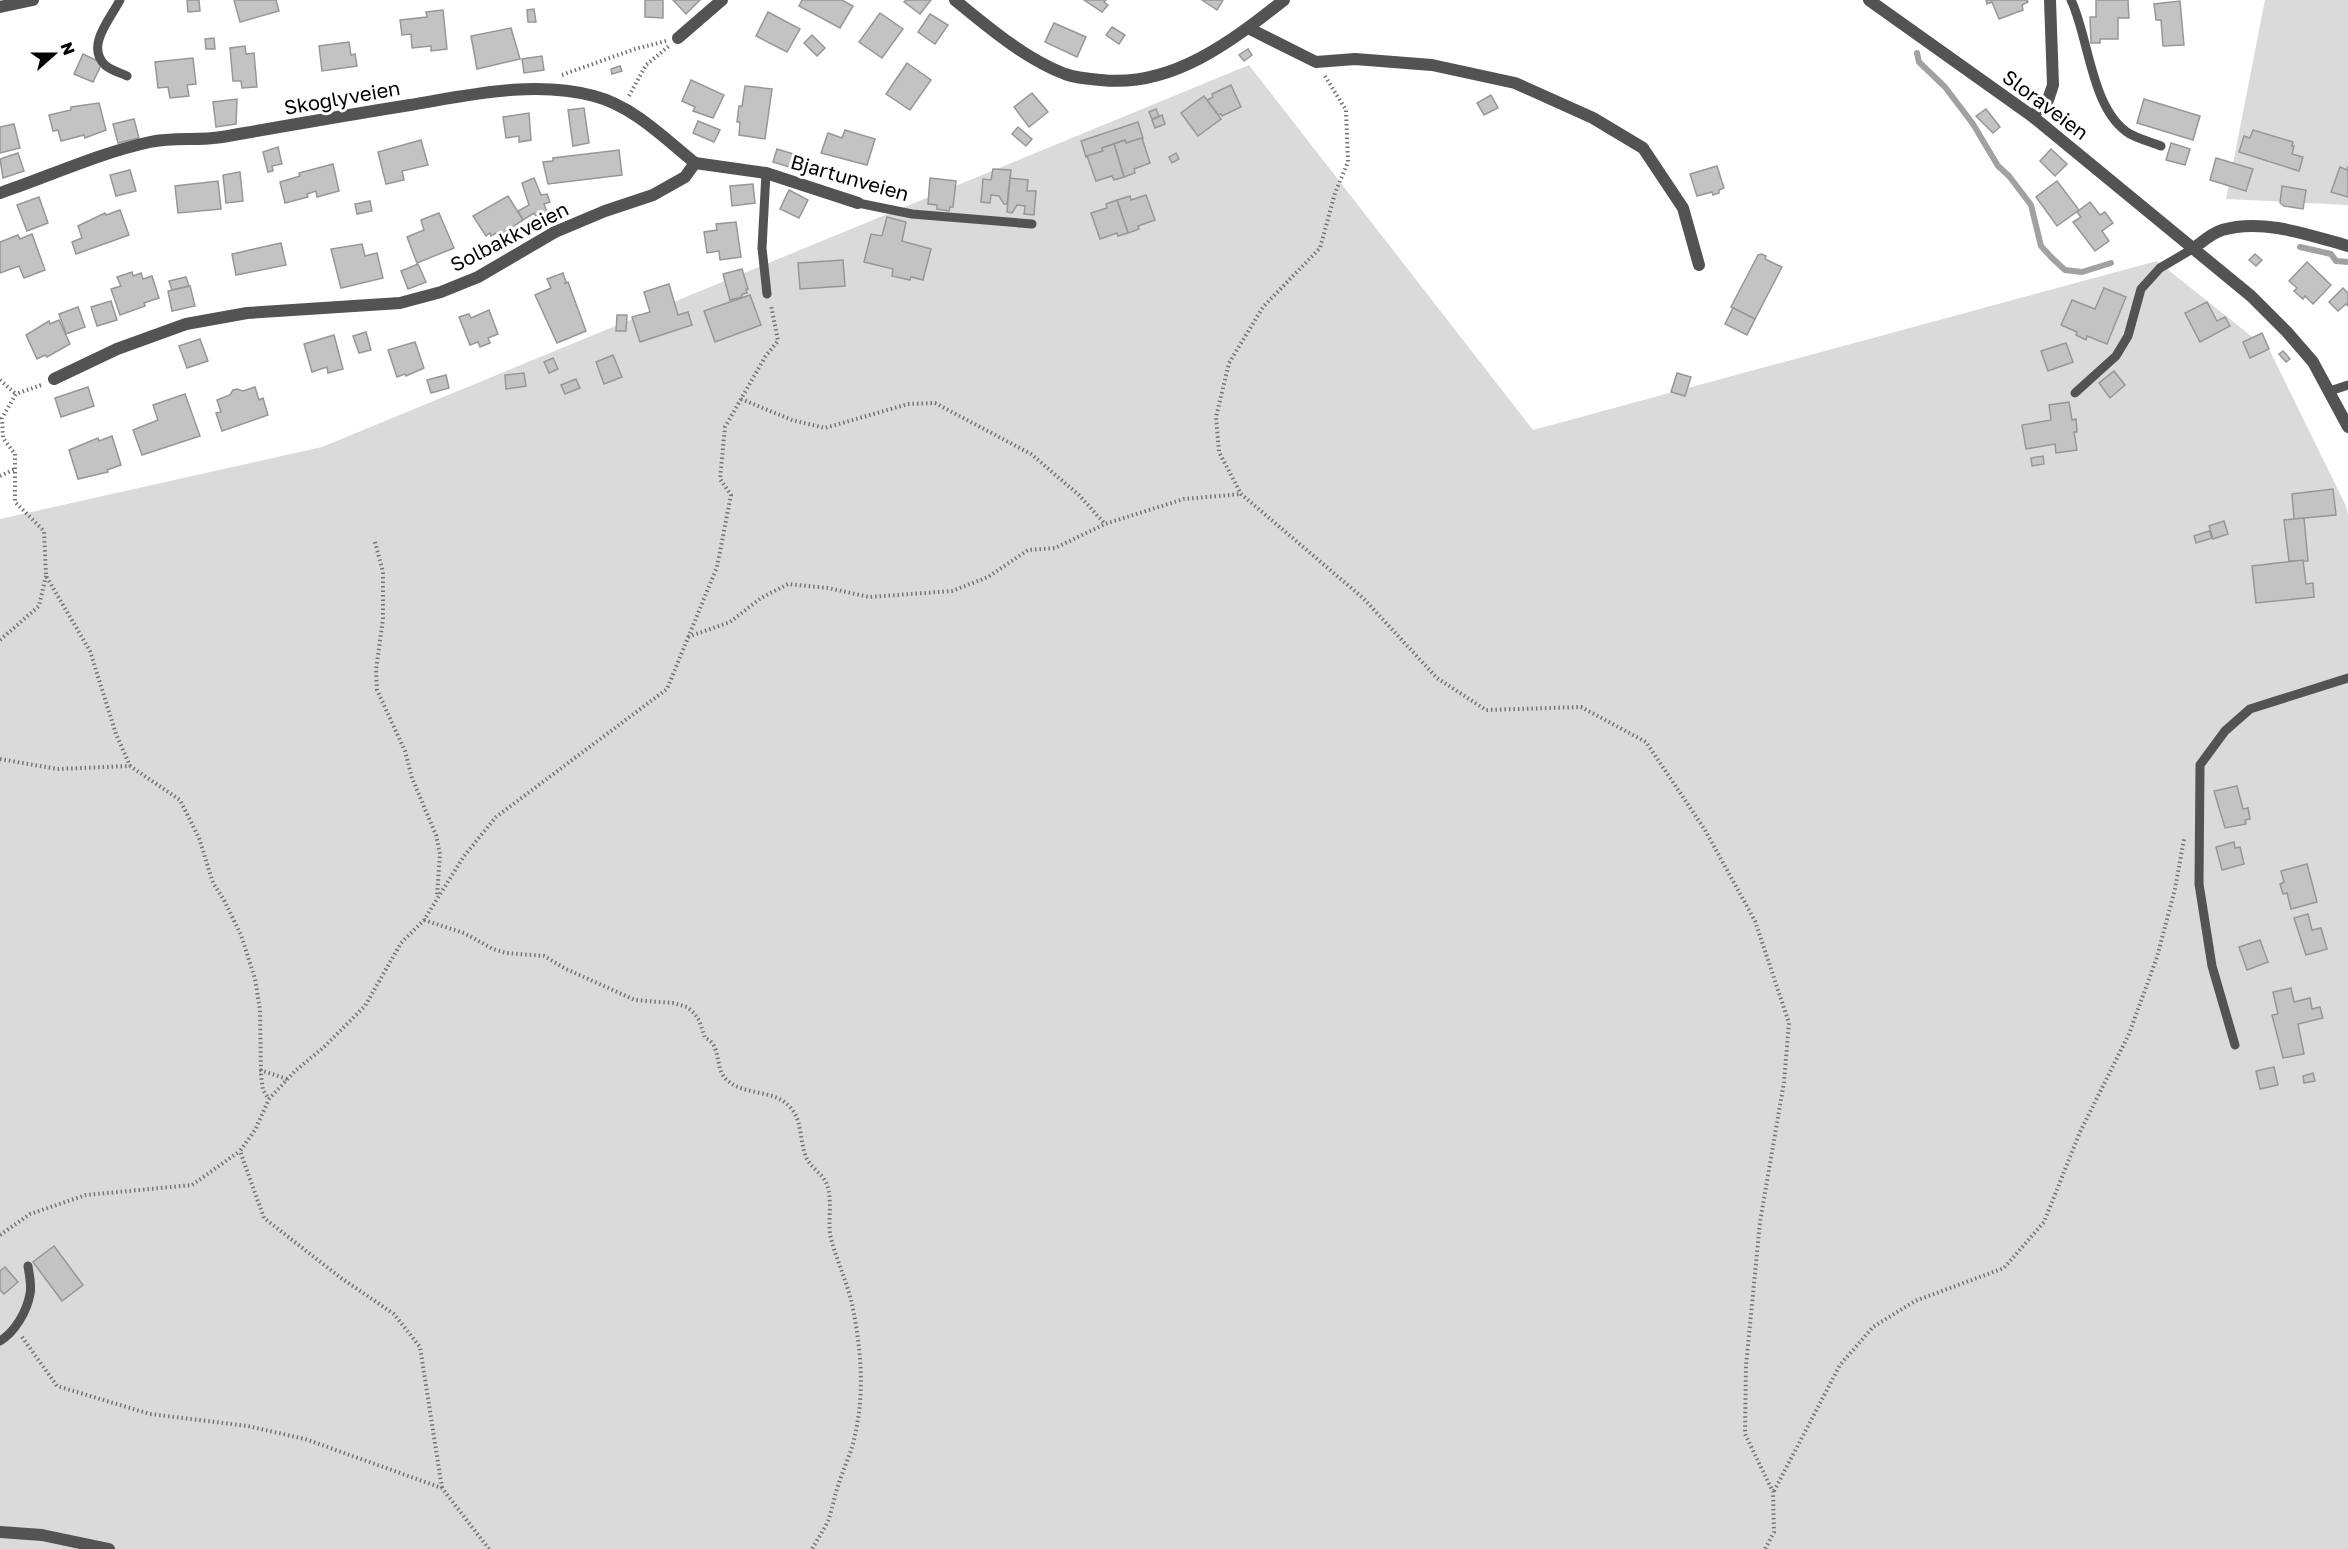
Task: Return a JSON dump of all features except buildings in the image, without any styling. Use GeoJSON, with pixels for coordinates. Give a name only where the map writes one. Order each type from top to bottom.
{"type":"FeatureCollection","features":[{"type":"Feature","properties":{"kind":"street"},"geometry":{"type":"LineString","coordinates":[[0,7],[33,0]]}},
{"type":"Feature","properties":{"kind":"street"},"geometry":{"type":"LineString","coordinates":[[678,38],[722,0]]}},
{"type":"Feature","properties":{"kind":"street"},"geometry":{"type":"LineString","coordinates":[[955,0],[1020,51],[1066,74],[1101,80],[1130,80],[1176,69],[1210,53],[1248,28],[1284,0]]}},
{"type":"Feature","properties":{"kind":"street","name":"Sloraveien"},"geometry":{"type":"LineString","coordinates":[[1869,0],[2032,116],[2251,296],[2288,332],[2313,362],[2348,427]]}},
{"type":"Feature","properties":{"kind":"street"},"geometry":{"type":"LineString","coordinates":[[2032,116],[2048,100],[2052,85],[2050,0]]}},
{"type":"Feature","properties":{"kind":"street"},"geometry":{"type":"LineString","coordinates":[[1248,28],[1316,62],[1355,59],[1432,65],[1515,83],[1593,118],[1643,147],[1683,208],[1700,265]]}},
{"type":"Feature","properties":{"kind":"street"},"geometry":{"type":"LineString","coordinates":[[540,87],[593,95],[624,107],[695,163]]}},
{"type":"Feature","properties":{"kind":"street","name":"Skoglyveien"},"geometry":{"type":"LineString","coordinates":[[0,193],[150,142],[214,139],[447,99],[540,87]]}},
{"type":"Feature","properties":{"kind":"street","name":"Bjartunveien"},"geometry":{"type":"LineString","coordinates":[[695,163],[766,173],[858,203]]}},
{"type":"Feature","properties":{"kind":"street","name":"Solbakkveien"},"geometry":{"type":"LineString","coordinates":[[54,380],[117,349],[186,324],[247,313],[400,303],[441,292],[478,277],[555,232],[604,211],[653,195],[685,177],[695,163]]}},
{"type":"Feature","properties":{"kind":"street"},"geometry":{"type":"LineString","coordinates":[[2194,248],[2221,230],[2250,226],[2304,234],[2348,246]]}},
{"type":"Feature","properties":{"kind":"street"},"geometry":{"type":"LineString","coordinates":[[0,1532],[42,1535],[109,1549]]}},
{"type":"Feature","properties":{"kind":"lane"},"geometry":{"type":"LineString","coordinates":[[120,0],[106,22],[97,44],[99,56],[106,66],[127,76]]}},
{"type":"Feature","properties":{"kind":"lane"},"geometry":{"type":"LineString","coordinates":[[2071,0],[2091,67],[2103,99],[2116,121],[2130,134],[2161,146]]}},
{"type":"Feature","properties":{"kind":"lane"},"geometry":{"type":"LineString","coordinates":[[766,173],[762,248],[767,294]]}},
{"type":"Feature","properties":{"kind":"lane","name":"Bjartunveien"},"geometry":{"type":"LineString","coordinates":[[858,203],[912,214],[1032,224]]}},
{"type":"Feature","properties":{"kind":"lane"},"geometry":{"type":"LineString","coordinates":[[2075,393],[2116,356],[2128,336],[2141,289],[2160,268],[2194,248]]}},
{"type":"Feature","properties":{"kind":"lane"},"geometry":{"type":"LineString","coordinates":[[2330,392],[2348,385]]}},
{"type":"Feature","properties":{"kind":"lane"},"geometry":{"type":"LineString","coordinates":[[2235,1046],[2212,966],[2199,884],[2200,765],[2225,731],[2250,709],[2348,678]]}},
{"type":"Feature","properties":{"kind":"lane"},"geometry":{"type":"LineString","coordinates":[[0,1341],[15,1326],[26,1308],[31,1292],[28,1266]]}},
{"type":"Feature","properties":{"kind":"path"},"geometry":{"type":"LineString","coordinates":[[540,87],[558,77],[635,49],[678,38]]}},
{"type":"Feature","properties":{"kind":"path"},"geometry":{"type":"LineString","coordinates":[[624,107],[646,65],[678,38]]}},
{"type":"Feature","properties":{"kind":"path"},"geometry":{"type":"LineString","coordinates":[[1316,62],[1346,110],[1348,162],[1335,193],[1320,248],[1263,307],[1229,363],[1216,417],[1219,452],[1241,494],[1363,598],[1437,678],[1486,710],[1581,707],[1646,742],[1705,830],[1755,921],[1789,1023],[1784,1082],[1760,1222],[1746,1366],[1745,1434],[1773,1492],[1774,1532],[1765,1549]]}},
{"type":"Feature","properties":{"kind":"path"},"geometry":{"type":"LineString","coordinates":[[0,1235],[30,1214],[86,1195],[192,1185],[240,1151],[255,1130],[269,1099],[365,1006],[402,943],[424,920],[464,856],[496,817],[667,689],[717,567],[731,495],[720,479],[725,427],[765,357],[778,341],[776,321],[767,294]]}},
{"type":"Feature","properties":{"kind":"path"},"geometry":{"type":"LineString","coordinates":[[0,380],[16,394]]}},
{"type":"Feature","properties":{"kind":"path"},"geometry":{"type":"LineString","coordinates":[[0,640],[39,606],[46,576],[44,531],[15,502],[15,454],[3,438],[2,418],[16,394],[54,380]]}},
{"type":"Feature","properties":{"kind":"path"},"geometry":{"type":"LineString","coordinates":[[741,399],[792,420],[825,428],[908,404],[935,403],[1031,454],[1079,495],[1106,524]]}},
{"type":"Feature","properties":{"kind":"path"},"geometry":{"type":"LineString","coordinates":[[0,476],[15,469]]}},
{"type":"Feature","properties":{"kind":"path"},"geometry":{"type":"LineString","coordinates":[[687,637],[730,622],[761,598],[788,584],[828,588],[869,597],[952,591],[988,577],[1028,550],[1055,548],[1106,524],[1184,499],[1241,494]]}},
{"type":"Feature","properties":{"kind":"path"},"geometry":{"type":"LineString","coordinates":[[375,542],[383,572],[383,619],[376,670],[377,690],[405,751],[412,778],[436,835],[440,854],[437,899]]}},
{"type":"Feature","properties":{"kind":"path"},"geometry":{"type":"LineString","coordinates":[[46,576],[90,651],[116,734],[130,766],[180,800],[199,838],[213,883],[241,934],[255,978],[260,1010],[260,1070],[263,1090],[269,1099]]}},
{"type":"Feature","properties":{"kind":"path"},"geometry":{"type":"LineString","coordinates":[[0,759],[57,769],[130,766]]}},
{"type":"Feature","properties":{"kind":"path"},"geometry":{"type":"LineString","coordinates":[[1773,1492],[1840,1365],[1873,1327],[1915,1301],[2004,1268],[2044,1222],[2080,1132],[2129,1034],[2157,957],[2175,889],[2184,837]]}},
{"type":"Feature","properties":{"kind":"path"},"geometry":{"type":"LineString","coordinates":[[424,920],[464,933],[493,949],[506,953],[544,956],[566,969],[634,1000],[673,1003],[687,1007],[694,1012],[705,1038],[710,1040],[716,1049],[720,1070],[726,1080],[743,1090],[780,1100],[790,1107],[801,1127],[807,1160],[827,1185],[831,1240],[851,1301],[858,1338],[861,1391],[855,1436],[828,1521],[812,1549]]}},
{"type":"Feature","properties":{"kind":"path"},"geometry":{"type":"LineString","coordinates":[[260,1070],[288,1079]]}},
{"type":"Feature","properties":{"kind":"path"},"geometry":{"type":"LineString","coordinates":[[240,1151],[264,1218],[341,1278],[394,1314],[420,1347],[442,1488],[489,1549]]}},
{"type":"Feature","properties":{"kind":"path"},"geometry":{"type":"LineString","coordinates":[[15,1326],[57,1386],[150,1414],[248,1426],[305,1439],[442,1488]]}},
{"type":"Feature","properties":{"kind":"shaded area"},"geometry":{"type":"Polygon","coordinates":[[[2265,0],[2348,0],[2348,205],[2226,199],[2265,0]]]}},
{"type":"Feature","properties":{"kind":"shaded area"},"geometry":{"type":"Polygon","coordinates":[[[1249,65],[1533,430],[2157,261],[2270,351],[2346,506],[2348,515],[2348,1549],[0,1549],[0,519],[322,447],[1249,65]]]}},
{"type":"Feature","properties":{"kind":"waterway"},"geometry":{"type":"LineString","coordinates":[[1917,53],[1919,62],[1945,87],[1973,124],[1998,166],[2009,176],[2031,205],[2041,246],[2052,258],[2065,270],[2082,272],[2111,263]]}},
{"type":"Feature","properties":{"kind":"waterway"},"geometry":{"type":"LineString","coordinates":[[2300,247],[2331,254],[2336,261],[2348,262]]}}]}
